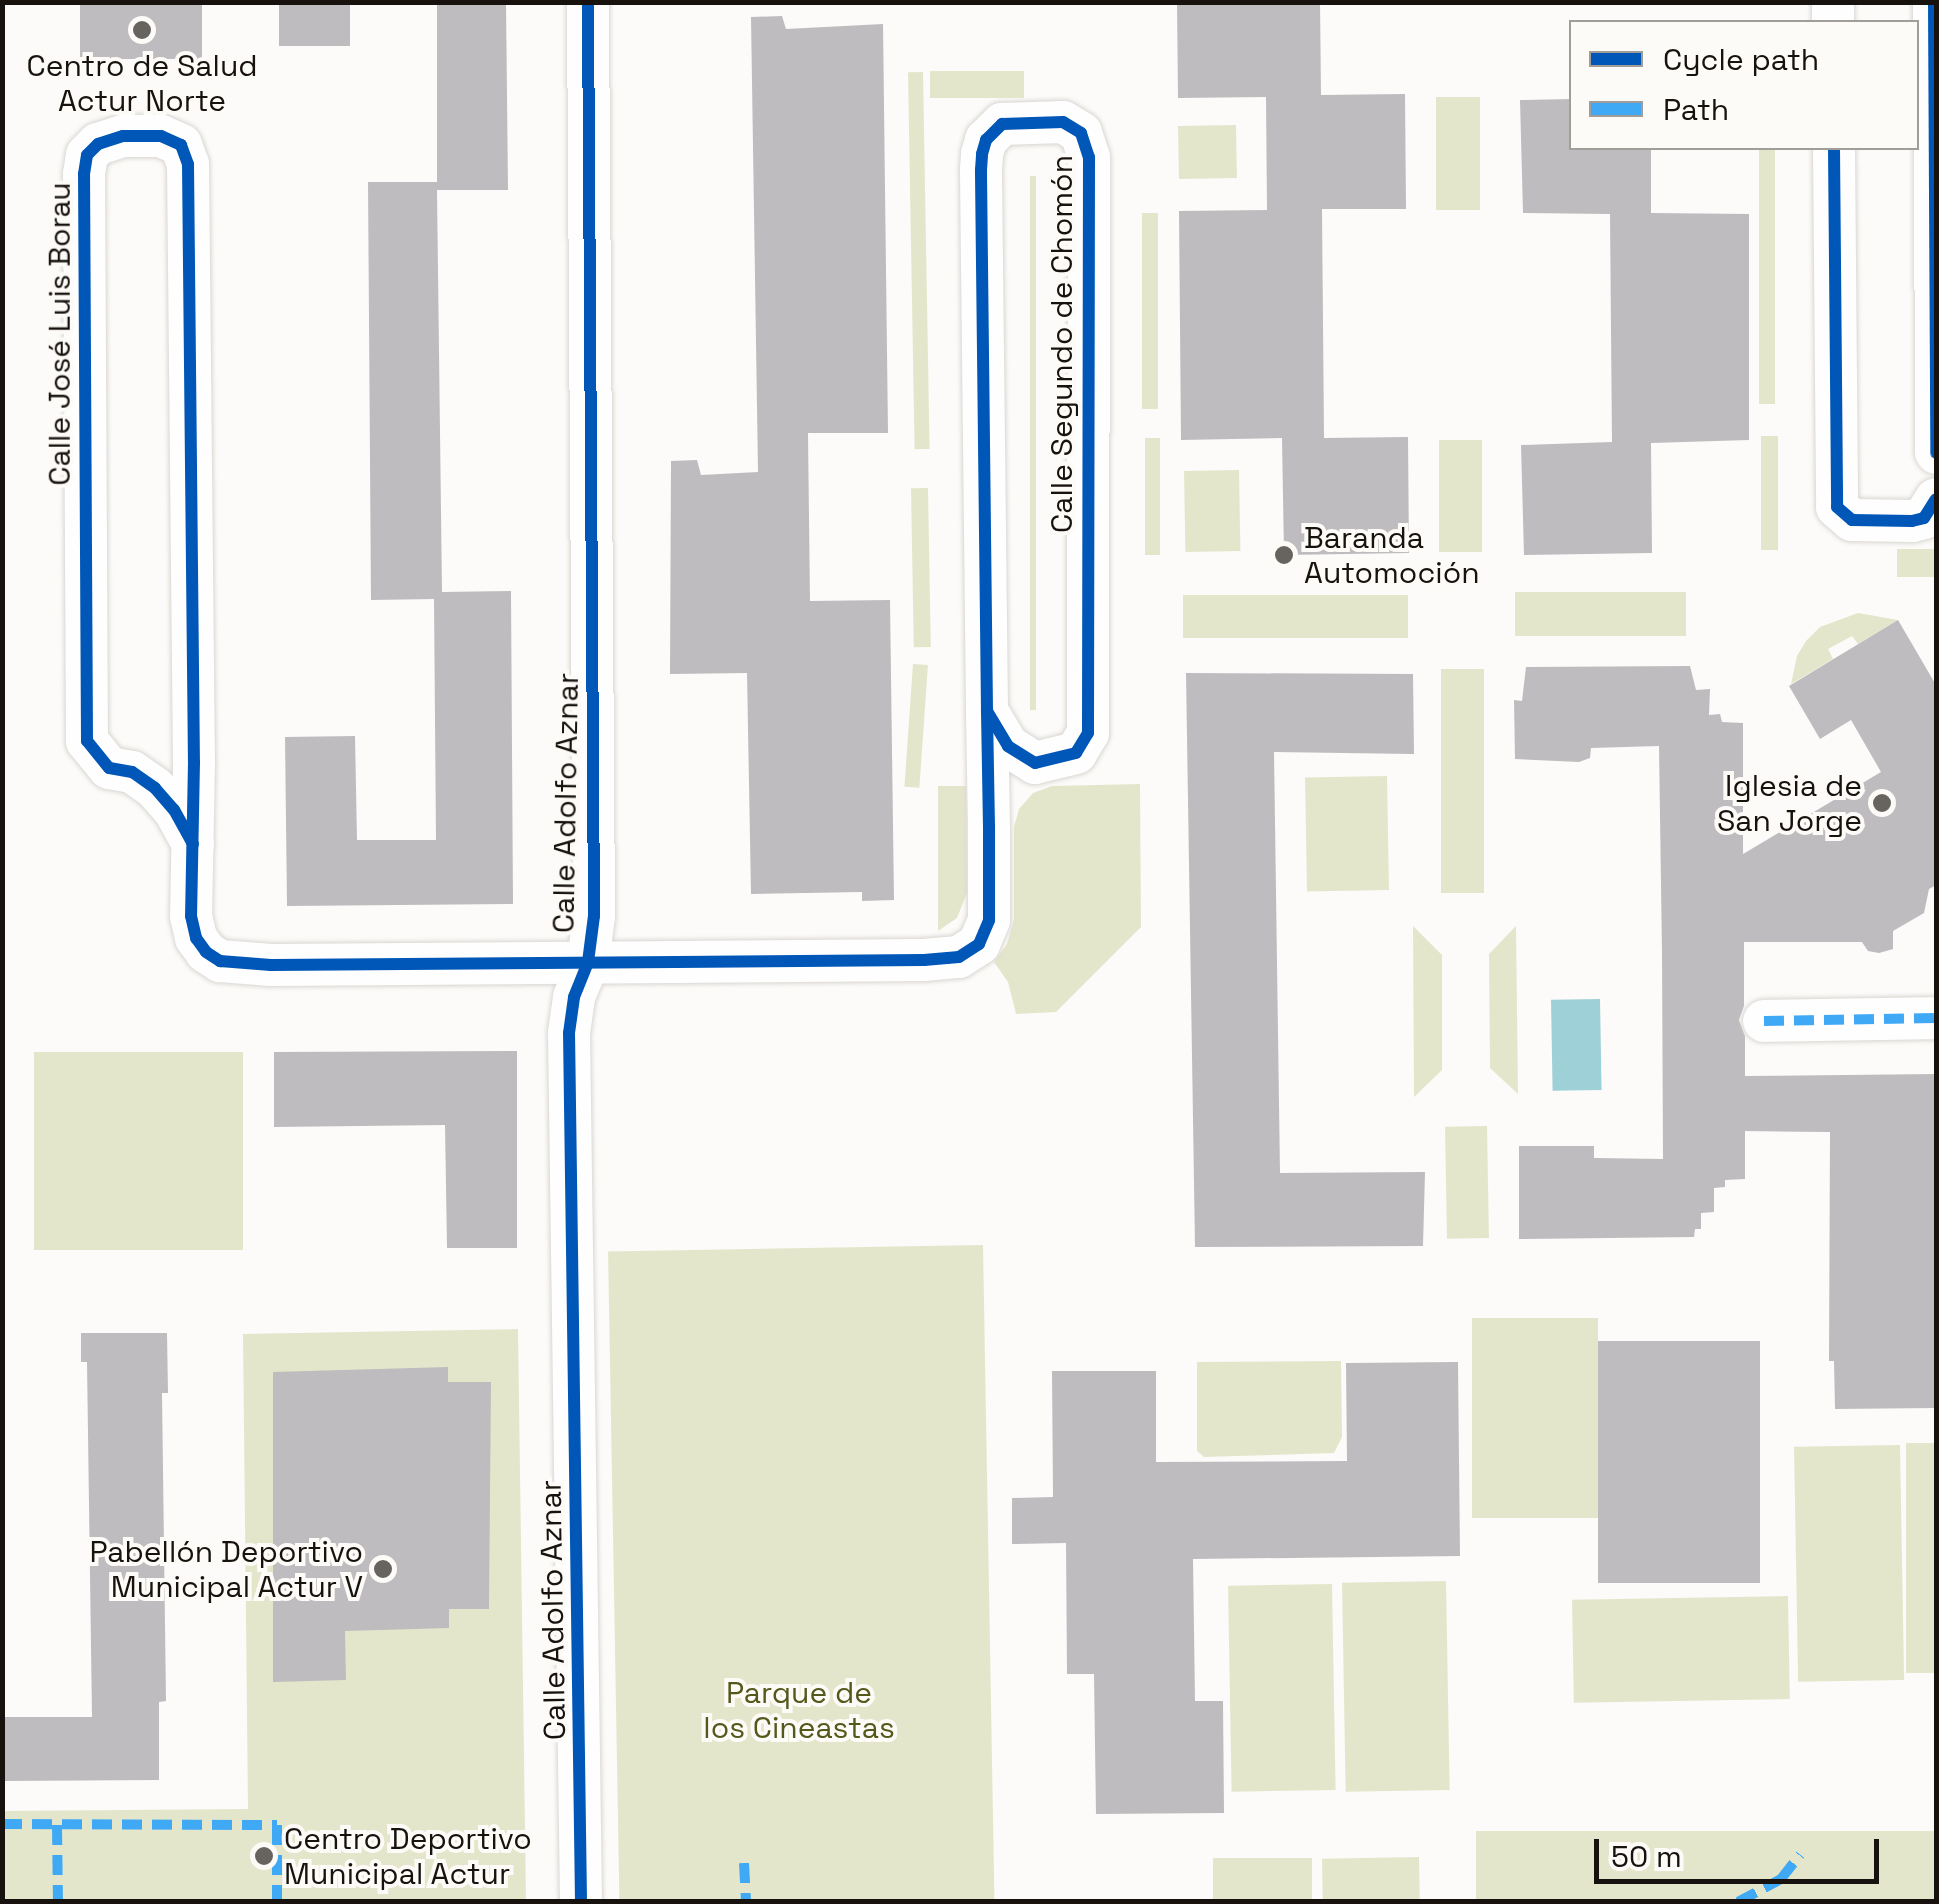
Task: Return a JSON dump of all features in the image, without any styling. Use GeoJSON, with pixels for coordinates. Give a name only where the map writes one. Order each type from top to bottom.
{"type":"FeatureCollection","features":[{"type":"Feature","properties":{"kind":"street","name":"Calle Adolfo Aznar"},"geometry":{"type":"LineString","coordinates":[[581,1902],[570,1033],[574,997],[588,962],[594,896],[588,2]]}},
{"type":"Feature","properties":{"kind":"street"},"geometry":{"type":"LineString","coordinates":[[1934,2],[1936,453]]}},
{"type":"Feature","properties":{"kind":"street","name":"Calle Segundo de Chomón"},"geometry":{"type":"LineString","coordinates":[[588,962],[958,957],[986,933],[989,827],[982,154],[986,140],[1002,124],[1064,122],[1082,133],[1089,156],[1088,733],[1076,753],[1034,763]]}},
{"type":"Feature","properties":{"kind":"street","name":"Calle José Luis Borau"},"geometry":{"type":"LineString","coordinates":[[193,844],[174,810],[155,788],[132,772],[109,768],[93,754],[85,714],[84,174],[87,154],[98,144],[122,136],[161,136],[181,145],[188,164],[194,708],[193,844],[192,916],[196,938],[220,961],[271,966],[588,962]]}},
{"type":"Feature","properties":{"kind":"street"},"geometry":{"type":"LineString","coordinates":[[1834,150],[1837,507],[1852,520],[1912,521],[1924,518],[1936,499]]}},
{"type":"Feature","properties":{"kind":"street"},"geometry":{"type":"LineString","coordinates":[[132,772],[157,762],[177,742],[194,708]]}},
{"type":"Feature","properties":{"kind":"street"},"geometry":{"type":"LineString","coordinates":[[987,711],[1008,746],[1034,763],[989,827]]}},
{"type":"Feature","properties":{"kind":"street"},"geometry":{"type":"LineString","coordinates":[[1764,1021],[1936,1018]]}},
{"type":"Feature","properties":{"kind":"green space"},"geometry":{"type":"Polygon","coordinates":[[[930,71],[1024,71],[1024,98],[930,98],[930,71]]]}},
{"type":"Feature","properties":{"kind":"green space"},"geometry":{"type":"Polygon","coordinates":[[[908,72],[923,72],[930,449],[915,449],[908,72]]]}},
{"type":"Feature","properties":{"kind":"green space"},"geometry":{"type":"Polygon","coordinates":[[[1436,97],[1480,97],[1480,210],[1436,210],[1436,97]]]}},
{"type":"Feature","properties":{"kind":"green space"},"geometry":{"type":"Polygon","coordinates":[[[1236,125],[1237,178],[1179,179],[1178,126],[1236,125]]]}},
{"type":"Feature","properties":{"kind":"green space"},"geometry":{"type":"Polygon","coordinates":[[[1759,150],[1775,150],[1775,404],[1759,404],[1759,150]]]}},
{"type":"Feature","properties":{"kind":"green space"},"geometry":{"type":"Polygon","coordinates":[[[1030,176],[1036,176],[1036,710],[1030,710],[1030,176]]]}},
{"type":"Feature","properties":{"kind":"green space"},"geometry":{"type":"Polygon","coordinates":[[[1142,213],[1158,213],[1158,409],[1142,409],[1142,213]]]}},
{"type":"Feature","properties":{"kind":"green space"},"geometry":{"type":"Polygon","coordinates":[[[1761,436],[1778,436],[1778,550],[1761,550],[1761,436]]]}},
{"type":"Feature","properties":{"kind":"green space"},"geometry":{"type":"Polygon","coordinates":[[[1145,438],[1160,438],[1160,555],[1145,555],[1145,438]]]}},
{"type":"Feature","properties":{"kind":"green space"},"geometry":{"type":"Polygon","coordinates":[[[1439,440],[1482,440],[1482,552],[1439,552],[1439,440]]]}},
{"type":"Feature","properties":{"kind":"green space"},"geometry":{"type":"Polygon","coordinates":[[[1239,470],[1240,551],[1185,552],[1184,471],[1239,470]]]}},
{"type":"Feature","properties":{"kind":"green space"},"geometry":{"type":"Polygon","coordinates":[[[911,488],[928,488],[931,647],[914,647],[911,488]]]}},
{"type":"Feature","properties":{"kind":"green space"},"geometry":{"type":"Polygon","coordinates":[[[1897,549],[1936,549],[1936,577],[1897,577],[1897,549]]]}},
{"type":"Feature","properties":{"kind":"green space"},"geometry":{"type":"Polygon","coordinates":[[[1515,592],[1686,592],[1686,636],[1515,636],[1515,592]]]}},
{"type":"Feature","properties":{"kind":"green space"},"geometry":{"type":"Polygon","coordinates":[[[1183,595],[1408,595],[1408,638],[1183,638],[1183,595]]]}},
{"type":"Feature","properties":{"kind":"green space"},"geometry":{"type":"Polygon","coordinates":[[[1858,613],[1898,620],[1858,644],[1852,636],[1828,649],[1833,659],[1791,684],[1797,656],[1806,641],[1820,627],[1858,613]]]}},
{"type":"Feature","properties":{"kind":"green space"},"geometry":{"type":"Polygon","coordinates":[[[913,664],[928,665],[919,788],[904,787],[913,664]]]}},
{"type":"Feature","properties":{"kind":"green space"},"geometry":{"type":"Polygon","coordinates":[[[1441,669],[1484,669],[1484,893],[1441,893],[1441,669]]]}},
{"type":"Feature","properties":{"kind":"green space"},"geometry":{"type":"Polygon","coordinates":[[[1387,776],[1389,890],[1307,891],[1305,777],[1387,776]]]}},
{"type":"Feature","properties":{"kind":"green space"},"geometry":{"type":"Polygon","coordinates":[[[1140,784],[1141,927],[1056,1012],[1016,1014],[1008,982],[994,962],[1007,944],[1014,919],[1014,827],[1019,809],[1033,793],[1052,786],[1140,784]]]}},
{"type":"Feature","properties":{"kind":"green space"},"geometry":{"type":"Polygon","coordinates":[[[938,786],[966,786],[967,893],[957,918],[938,931],[938,786]]]}},
{"type":"Feature","properties":{"kind":"green space"},"geometry":{"type":"Polygon","coordinates":[[[1413,926],[1442,955],[1442,1070],[1414,1097],[1413,926]]]}},
{"type":"Feature","properties":{"kind":"green space"},"geometry":{"type":"Polygon","coordinates":[[[1516,926],[1518,1094],[1490,1068],[1489,954],[1516,926]]]}},
{"type":"Feature","properties":{"kind":"green space"},"geometry":{"type":"Polygon","coordinates":[[[34,1052],[243,1052],[243,1250],[34,1250],[34,1052]]]}},
{"type":"Feature","properties":{"kind":"green space"},"geometry":{"type":"Polygon","coordinates":[[[1487,1126],[1489,1238],[1447,1239],[1445,1127],[1487,1126]]]}},
{"type":"Feature","properties":{"kind":"green space","name":"Parque de los Cineastas"},"geometry":{"type":"Polygon","coordinates":[[[983,1245],[994,1901],[619,1902],[608,1252],[983,1245]]]}},
{"type":"Feature","properties":{"kind":"green space"},"geometry":{"type":"Polygon","coordinates":[[[1472,1318],[1598,1318],[1598,1518],[1472,1518],[1472,1318]]]}},
{"type":"Feature","properties":{"kind":"green space","name":"Pabellón Deportivo Municipal Actur V"},"geometry":{"type":"Polygon","coordinates":[[[518,1329],[526,1901],[3,1901],[2,1811],[248,1809],[243,1334],[518,1329]]]}},
{"type":"Feature","properties":{"kind":"green space"},"geometry":{"type":"Polygon","coordinates":[[[1341,1361],[1342,1437],[1334,1453],[1204,1457],[1197,1451],[1197,1362],[1341,1361]]]}},
{"type":"Feature","properties":{"kind":"green space"},"geometry":{"type":"Polygon","coordinates":[[[1906,1443],[1936,1443],[1936,1673],[1906,1673],[1906,1443]]]}},
{"type":"Feature","properties":{"kind":"green space"},"geometry":{"type":"Polygon","coordinates":[[[1900,1445],[1904,1680],[1798,1682],[1794,1447],[1900,1445]]]}},
{"type":"Feature","properties":{"kind":"green space"},"geometry":{"type":"Polygon","coordinates":[[[1446,1581],[1450,1790],[1346,1792],[1342,1583],[1446,1581]]]}},
{"type":"Feature","properties":{"kind":"green space"},"geometry":{"type":"Polygon","coordinates":[[[1332,1584],[1336,1790],[1232,1792],[1228,1586],[1332,1584]]]}},
{"type":"Feature","properties":{"kind":"green space"},"geometry":{"type":"Polygon","coordinates":[[[1788,1596],[1790,1699],[1574,1703],[1572,1600],[1788,1596]]]}},
{"type":"Feature","properties":{"kind":"green space"},"geometry":{"type":"Polygon","coordinates":[[[1476,1831],[1936,1831],[1936,1901],[1476,1901],[1476,1831]]]}},
{"type":"Feature","properties":{"kind":"green space"},"geometry":{"type":"Polygon","coordinates":[[[1419,1857],[1420,1901],[1323,1902],[1322,1859],[1419,1857]]]}},
{"type":"Feature","properties":{"kind":"green space"},"geometry":{"type":"Polygon","coordinates":[[[1213,1858],[1312,1858],[1312,1901],[1213,1901],[1213,1858]]]}},
{"type":"Feature","properties":{"kind":"water"},"geometry":{"type":"Polygon","coordinates":[[[1600,999],[1602,1090],[1553,1091],[1551,1000],[1600,999]]]}},
{"type":"Feature","properties":{"kind":"building","name":"Centro de Salud Actur Norte"},"geometry":{"type":"Polygon","coordinates":[[[80,2],[202,2],[202,59],[80,59],[80,2]]]}},
{"type":"Feature","properties":{"kind":"building"},"geometry":{"type":"Polygon","coordinates":[[[279,2],[350,2],[350,46],[279,46],[279,2]]]}},
{"type":"Feature","properties":{"kind":"building"},"geometry":{"type":"Polygon","coordinates":[[[437,2],[506,2],[508,190],[437,190],[442,592],[511,591],[513,904],[287,906],[285,737],[355,736],[357,840],[436,840],[434,599],[371,600],[368,182],[437,182],[437,2]]]}},
{"type":"Feature","properties":{"kind":"building"},"geometry":{"type":"Polygon","coordinates":[[[1177,2],[1320,2],[1321,95],[1405,94],[1406,209],[1322,209],[1324,438],[1408,437],[1409,553],[1284,555],[1282,438],[1181,440],[1179,211],[1267,210],[1266,97],[1178,98],[1177,2]]]}},
{"type":"Feature","properties":{"kind":"building"},"geometry":{"type":"Polygon","coordinates":[[[782,16],[786,29],[883,24],[888,433],[808,433],[810,601],[890,600],[894,900],[862,901],[862,892],[751,894],[747,673],[670,674],[671,461],[697,460],[701,475],[758,472],[751,17],[782,16]]]}},
{"type":"Feature","properties":{"kind":"building"},"geometry":{"type":"Polygon","coordinates":[[[1569,99],[1569,150],[1651,150],[1651,213],[1749,214],[1749,440],[1651,443],[1652,553],[1524,555],[1521,445],[1612,442],[1610,214],[1523,213],[1520,100],[1569,99]]]}},
{"type":"Feature","properties":{"kind":"building"},"geometry":{"type":"Polygon","coordinates":[[[1898,620],[1936,685],[1936,885],[1929,889],[1924,913],[1893,931],[1893,949],[1879,953],[1868,951],[1862,942],[1744,942],[1744,1006],[1739,1020],[1745,1036],[1745,1076],[1936,1074],[1936,1408],[1835,1409],[1834,1361],[1829,1361],[1830,1132],[1745,1131],[1745,1179],[1725,1180],[1725,1187],[1714,1188],[1714,1212],[1701,1213],[1701,1229],[1695,1229],[1694,1237],[1519,1239],[1519,1146],[1594,1146],[1594,1158],[1663,1159],[1662,953],[1659,746],[1591,748],[1590,758],[1579,762],[1515,759],[1514,700],[1522,701],[1526,667],[1690,666],[1696,690],[1710,689],[1709,715],[1720,714],[1722,722],[1743,723],[1743,854],[1881,772],[1851,720],[1820,739],[1789,686],[1898,620]]]}},
{"type":"Feature","properties":{"kind":"building"},"geometry":{"type":"Polygon","coordinates":[[[1186,673],[1413,674],[1414,754],[1274,752],[1280,1173],[1425,1172],[1423,1246],[1195,1247],[1186,673]]]}},
{"type":"Feature","properties":{"kind":"building"},"geometry":{"type":"Polygon","coordinates":[[[517,1051],[517,1248],[447,1248],[445,1125],[274,1127],[274,1052],[517,1051]]]}},
{"type":"Feature","properties":{"kind":"building"},"geometry":{"type":"Polygon","coordinates":[[[81,1333],[167,1333],[168,1393],[162,1393],[166,1701],[159,1702],[159,1780],[2,1781],[2,1717],[92,1717],[87,1362],[81,1362],[81,1333]]]}},
{"type":"Feature","properties":{"kind":"building"},"geometry":{"type":"Polygon","coordinates":[[[1598,1341],[1760,1341],[1760,1583],[1598,1583],[1598,1341]]]}},
{"type":"Feature","properties":{"kind":"building"},"geometry":{"type":"Polygon","coordinates":[[[1458,1362],[1460,1556],[1193,1559],[1195,1701],[1223,1701],[1224,1813],[1096,1814],[1094,1674],[1067,1674],[1066,1543],[1012,1544],[1012,1498],[1053,1497],[1052,1371],[1156,1371],[1156,1462],[1347,1461],[1346,1363],[1458,1362]]]}},
{"type":"Feature","properties":{"kind":"building"},"geometry":{"type":"Polygon","coordinates":[[[448,1367],[448,1382],[491,1382],[489,1609],[449,1609],[449,1628],[345,1631],[346,1680],[273,1682],[273,1372],[448,1367]]]}},
{"type":"Feature","properties":{"kind":"marked path"},"geometry":{"type":"LineString","coordinates":[[1764,1021],[1936,1018]]}},
{"type":"Feature","properties":{"kind":"marked path"},"geometry":{"type":"LineString","coordinates":[[2,1824],[277,1825],[277,1902]]}},
{"type":"Feature","properties":{"kind":"marked path"},"geometry":{"type":"LineString","coordinates":[[57,1825],[58,1902]]}},
{"type":"Feature","properties":{"kind":"marked path"},"geometry":{"type":"LineString","coordinates":[[1738,1902],[1781,1879],[1800,1855]]}},
{"type":"Feature","properties":{"kind":"marked path"},"geometry":{"type":"LineString","coordinates":[[744,1863],[746,1902]]}},
{"type":"Feature","properties":{"kind":"cycle path"},"geometry":{"type":"LineString","coordinates":[[581,1902],[569,1033],[574,997],[588,962],[594,916],[588,2]]}},
{"type":"Feature","properties":{"kind":"cycle path"},"geometry":{"type":"LineString","coordinates":[[1934,2],[1936,453]]}},
{"type":"Feature","properties":{"kind":"cycle path"},"geometry":{"type":"LineString","coordinates":[[193,844],[174,810],[155,788],[132,772],[109,768],[87,741],[84,174],[87,155],[98,144],[123,136],[161,136],[181,145],[188,164],[194,762],[191,916],[196,938],[206,952],[220,961],[271,965],[924,960],[959,957],[979,944],[989,920],[981,170],[982,154],[986,140],[1002,124],[1063,122],[1081,133],[1089,157],[1088,733],[1076,753],[1035,763],[1008,746],[987,711]]}},
{"type":"Feature","properties":{"kind":"cycle path"},"geometry":{"type":"LineString","coordinates":[[1834,150],[1837,507],[1852,520],[1912,521],[1924,518],[1936,499]]}},
{"type":"Feature","properties":{"kind":"place","name":"Centro de Salud Actur Norte"},"geometry":{"type":"Point","coordinates":[142,30]}},
{"type":"Feature","properties":{"kind":"place","name":"Baranda Automoción"},"geometry":{"type":"Point","coordinates":[1284,555]}},
{"type":"Feature","properties":{"kind":"place","name":"Iglesia de San Jorge"},"geometry":{"type":"Point","coordinates":[1882,803]}},
{"type":"Feature","properties":{"kind":"place","name":"Pabellón Deportivo Municipal Actur V"},"geometry":{"type":"Point","coordinates":[383,1569]}},
{"type":"Feature","properties":{"kind":"place","name":"Centro Deportivo Municipal Actur"},"geometry":{"type":"Point","coordinates":[264,1856]}}]}
